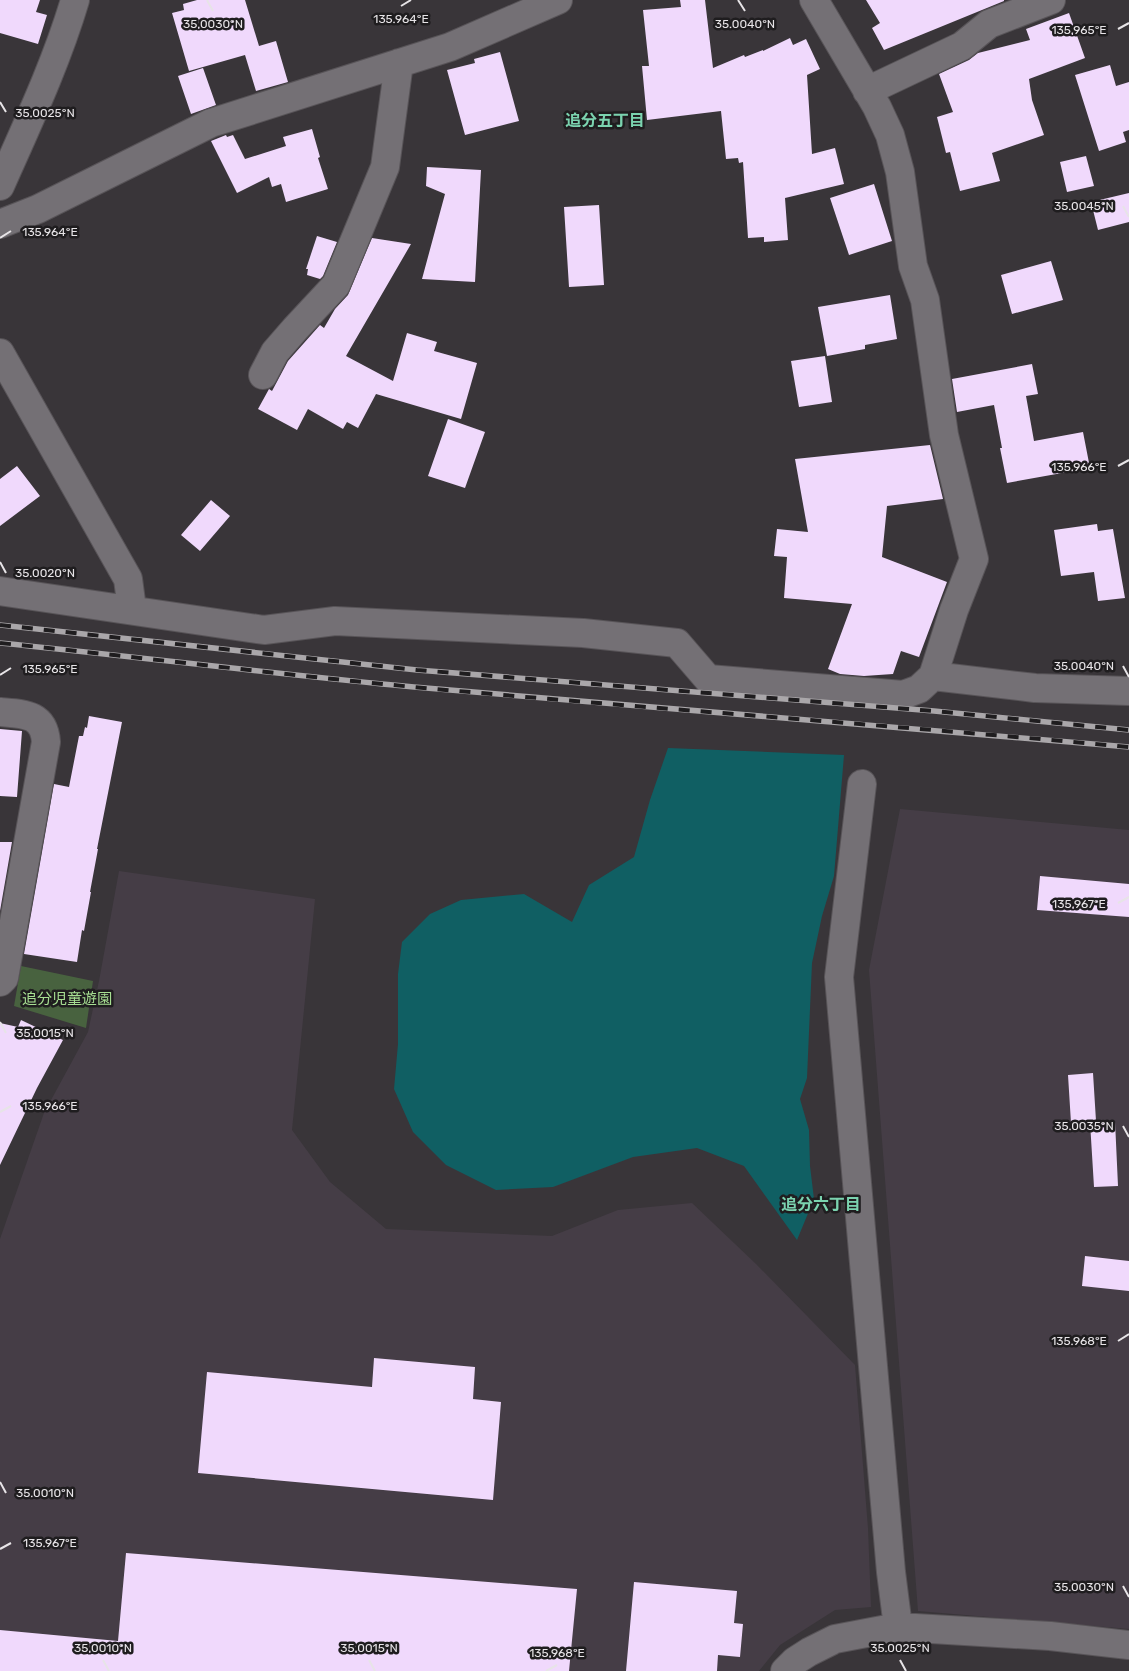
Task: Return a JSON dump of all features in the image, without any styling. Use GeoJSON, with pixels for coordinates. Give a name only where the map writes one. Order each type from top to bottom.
{"type":"FeatureCollection","features":[{"type":"Feature","properties":{"kind":"street"},"geometry":{"type":"LineString","coordinates":[[0,186],[42,91],[76,0]]}},
{"type":"Feature","properties":{"kind":"street"},"geometry":{"type":"LineString","coordinates":[[0,224],[38,209],[211,123],[450,47],[558,0]]}},
{"type":"Feature","properties":{"kind":"street"},"geometry":{"type":"LineString","coordinates":[[0,591],[264,630],[335,621],[593,634],[677,644],[708,679],[904,695],[919,689],[933,676],[954,610],[974,558],[944,435],[925,300],[913,266],[900,172],[890,135],[868,91],[814,0]]}},
{"type":"Feature","properties":{"kind":"street"},"geometry":{"type":"LineString","coordinates":[[868,91],[962,46],[989,24],[1051,0]]}},
{"type":"Feature","properties":{"kind":"street"},"geometry":{"type":"LineString","coordinates":[[263,375],[275,352],[336,285],[385,167],[400,63]]}},
{"type":"Feature","properties":{"kind":"street"},"geometry":{"type":"LineString","coordinates":[[0,353],[128,579],[132,609]]}},
{"type":"Feature","properties":{"kind":"street"},"geometry":{"type":"LineString","coordinates":[[933,676],[1035,688],[1129,691]]}},
{"type":"Feature","properties":{"kind":"street"},"geometry":{"type":"LineString","coordinates":[[0,712],[25,714],[40,722],[46,742],[4,978],[0,982]]}},
{"type":"Feature","properties":{"kind":"street"},"geometry":{"type":"LineString","coordinates":[[862,784],[839,978],[891,1572],[898,1627]]}},
{"type":"Feature","properties":{"kind":"street"},"geometry":{"type":"LineString","coordinates":[[785,1671],[795,1661],[809,1652],[835,1639],[898,1627],[1050,1636],[1129,1645]]}},
{"type":"Feature","properties":{"kind":"shaded area"},"geometry":{"type":"Polygon","coordinates":[[[900,809],[1129,830],[1129,1629],[918,1611],[869,970],[900,809]]]}},
{"type":"Feature","properties":{"kind":"shaded area"},"geometry":{"type":"Polygon","coordinates":[[[119,871],[315,899],[292,1130],[330,1182],[386,1229],[552,1236],[618,1210],[692,1203],[756,1264],[855,1365],[868,1528],[871,1607],[835,1610],[780,1645],[759,1671],[0,1671],[0,1239],[44,1113],[88,1032],[119,871]]]}},
{"type":"Feature","properties":{"kind":"green space","name":"追分児童遊園"},"geometry":{"type":"Polygon","coordinates":[[[21,966],[93,981],[86,1028],[14,1006],[21,966]]]}},
{"type":"Feature","properties":{"kind":"water"},"geometry":{"type":"Polygon","coordinates":[[[668,748],[844,755],[834,876],[822,916],[812,963],[807,1078],[800,1099],[809,1130],[810,1166],[814,1199],[797,1240],[744,1166],[697,1148],[633,1157],[553,1187],[496,1190],[446,1165],[413,1132],[394,1089],[398,1044],[398,974],[402,942],[430,914],[461,900],[524,894],[572,922],[589,885],[634,857],[650,800],[668,748]]]}},
{"type":"Feature","properties":{"kind":"building"},"geometry":{"type":"Polygon","coordinates":[[[0,0],[40,0],[36,12],[47,15],[38,44],[0,33],[0,0]]]}},
{"type":"Feature","properties":{"kind":"building"},"geometry":{"type":"Polygon","coordinates":[[[197,0],[245,0],[259,46],[276,41],[288,82],[256,91],[245,55],[189,71],[172,13],[184,10],[183,4],[197,0]]]}},
{"type":"Feature","properties":{"kind":"building"},"geometry":{"type":"Polygon","coordinates":[[[680,0],[705,0],[713,68],[744,55],[745,57],[763,51],[790,38],[793,45],[806,39],[820,69],[807,75],[812,154],[835,148],[844,184],[785,198],[788,240],[764,242],[764,237],[748,238],[743,162],[739,163],[738,158],[726,159],[721,111],[647,120],[642,66],[649,66],[643,10],[681,7],[680,0]]]}},
{"type":"Feature","properties":{"kind":"building"},"geometry":{"type":"Polygon","coordinates":[[[866,0],[1004,1],[884,50],[872,28],[880,23],[866,0]]]}},
{"type":"Feature","properties":{"kind":"building"},"geometry":{"type":"Polygon","coordinates":[[[1069,13],[1085,58],[1029,79],[1032,100],[1044,135],[992,153],[1000,181],[960,191],[950,152],[946,153],[937,117],[953,112],[939,74],[969,60],[978,53],[1030,40],[1026,29],[1069,13]]]}},
{"type":"Feature","properties":{"kind":"building"},"geometry":{"type":"Polygon","coordinates":[[[500,52],[519,121],[465,135],[447,70],[475,63],[474,59],[500,52]]]}},
{"type":"Feature","properties":{"kind":"building"},"geometry":{"type":"Polygon","coordinates":[[[1110,65],[1116,86],[1129,82],[1129,130],[1123,132],[1126,142],[1099,151],[1075,75],[1110,65]]]}},
{"type":"Feature","properties":{"kind":"building"},"geometry":{"type":"Polygon","coordinates":[[[203,68],[216,105],[191,114],[178,76],[203,68]]]}},
{"type":"Feature","properties":{"kind":"building"},"geometry":{"type":"Polygon","coordinates":[[[312,129],[320,157],[318,158],[328,189],[286,202],[281,184],[272,187],[269,177],[237,193],[211,141],[226,135],[227,137],[233,135],[245,159],[286,146],[283,137],[312,129]]]}},
{"type":"Feature","properties":{"kind":"building"},"geometry":{"type":"Polygon","coordinates":[[[1086,156],[1094,186],[1067,192],[1060,162],[1086,156]]]}},
{"type":"Feature","properties":{"kind":"building"},"geometry":{"type":"Polygon","coordinates":[[[427,167],[481,170],[475,282],[422,279],[445,194],[426,186],[427,167]]]}},
{"type":"Feature","properties":{"kind":"building"},"geometry":{"type":"Polygon","coordinates":[[[874,184],[892,241],[849,255],[830,198],[874,184]]]}},
{"type":"Feature","properties":{"kind":"building"},"geometry":{"type":"Polygon","coordinates":[[[1129,193],[1129,222],[1098,230],[1091,202],[1129,193]]]}},
{"type":"Feature","properties":{"kind":"building"},"geometry":{"type":"Polygon","coordinates":[[[599,205],[604,285],[569,287],[564,207],[599,205]]]}},
{"type":"Feature","properties":{"kind":"building"},"geometry":{"type":"Polygon","coordinates":[[[317,236],[337,242],[320,279],[307,275],[308,269],[306,269],[317,236]]]}},
{"type":"Feature","properties":{"kind":"building"},"geometry":{"type":"Polygon","coordinates":[[[372,238],[411,244],[346,356],[393,381],[407,333],[437,342],[434,351],[477,363],[461,419],[376,394],[358,428],[347,422],[343,429],[308,409],[297,430],[258,409],[269,389],[272,391],[288,361],[320,325],[324,328],[335,309],[348,295],[372,238]]]}},
{"type":"Feature","properties":{"kind":"building"},"geometry":{"type":"Polygon","coordinates":[[[1051,261],[1063,300],[1012,314],[1001,275],[1051,261]]]}},
{"type":"Feature","properties":{"kind":"building"},"geometry":{"type":"Polygon","coordinates":[[[890,295],[897,339],[865,345],[865,349],[827,356],[818,307],[890,295]]]}},
{"type":"Feature","properties":{"kind":"building"},"geometry":{"type":"Polygon","coordinates":[[[825,356],[832,402],[799,407],[791,361],[825,356]]]}},
{"type":"Feature","properties":{"kind":"building"},"geometry":{"type":"Polygon","coordinates":[[[1032,364],[1038,394],[1026,396],[1034,441],[1083,432],[1090,468],[1007,483],[994,405],[957,412],[952,379],[1032,364]]]}},
{"type":"Feature","properties":{"kind":"building"},"geometry":{"type":"Polygon","coordinates":[[[448,419],[485,432],[465,488],[428,476],[448,419]]]}},
{"type":"Feature","properties":{"kind":"building"},"geometry":{"type":"Polygon","coordinates":[[[930,445],[943,499],[887,506],[882,557],[947,582],[919,657],[901,651],[893,674],[864,676],[840,674],[828,669],[852,604],[784,598],[787,557],[774,556],[777,529],[808,532],[795,459],[930,445]]]}},
{"type":"Feature","properties":{"kind":"building"},"geometry":{"type":"Polygon","coordinates":[[[17,466],[40,496],[0,526],[0,479],[17,466]]]}},
{"type":"Feature","properties":{"kind":"building"},"geometry":{"type":"Polygon","coordinates":[[[211,500],[230,516],[200,551],[181,535],[211,500]]]}},
{"type":"Feature","properties":{"kind":"building"},"geometry":{"type":"Polygon","coordinates":[[[1097,524],[1098,531],[1113,529],[1125,598],[1098,601],[1094,572],[1061,576],[1054,530],[1097,524]]]}},
{"type":"Feature","properties":{"kind":"building"},"geometry":{"type":"Polygon","coordinates":[[[89,716],[122,722],[77,962],[24,954],[54,784],[69,787],[79,736],[83,736],[85,727],[87,728],[89,716]]]}},
{"type":"Feature","properties":{"kind":"building"},"geometry":{"type":"Polygon","coordinates":[[[0,729],[22,731],[17,797],[0,796],[0,729]]]}},
{"type":"Feature","properties":{"kind":"building"},"geometry":{"type":"Polygon","coordinates":[[[0,842],[12,842],[0,911],[0,842]]]}},
{"type":"Feature","properties":{"kind":"building"},"geometry":{"type":"Polygon","coordinates":[[[1040,876],[1129,884],[1129,917],[1037,910],[1040,876]]]}},
{"type":"Feature","properties":{"kind":"building"},"geometry":{"type":"Polygon","coordinates":[[[21,1020],[63,1040],[37,1088],[0,1165],[0,1023],[18,1027],[21,1020]]]}},
{"type":"Feature","properties":{"kind":"building"},"geometry":{"type":"Polygon","coordinates":[[[1093,1073],[1096,1121],[1091,1122],[1115,1121],[1118,1186],[1094,1187],[1090,1122],[1071,1123],[1068,1075],[1093,1073]]]}},
{"type":"Feature","properties":{"kind":"building"},"geometry":{"type":"Polygon","coordinates":[[[1085,1256],[1129,1261],[1129,1291],[1082,1286],[1085,1256]]]}},
{"type":"Feature","properties":{"kind":"building"},"geometry":{"type":"Polygon","coordinates":[[[374,1358],[475,1367],[473,1399],[501,1402],[493,1500],[198,1473],[207,1372],[372,1387],[374,1358]]]}},
{"type":"Feature","properties":{"kind":"building"},"geometry":{"type":"Polygon","coordinates":[[[126,1553],[577,1589],[569,1671],[0,1671],[0,1630],[118,1641],[126,1553]]]}},
{"type":"Feature","properties":{"kind":"building"},"geometry":{"type":"Polygon","coordinates":[[[634,1582],[737,1591],[734,1623],[743,1624],[740,1657],[718,1655],[717,1671],[626,1671],[634,1582]]]}},
{"type":"Feature","properties":{"kind":"railway"},"geometry":{"type":"LineString","coordinates":[[0,625],[417,670],[934,711],[1129,730]]}},
{"type":"Feature","properties":{"kind":"railway"},"geometry":{"type":"LineString","coordinates":[[0,643],[414,687],[1129,747]]}},
{"type":"Feature","properties":{"kind":"district","name":"追分五丁目"},"geometry":{"type":"Point","coordinates":[605,120]}},
{"type":"Feature","properties":{"kind":"district","name":"追分六丁目"},"geometry":{"type":"Point","coordinates":[821,1204]}}]}
